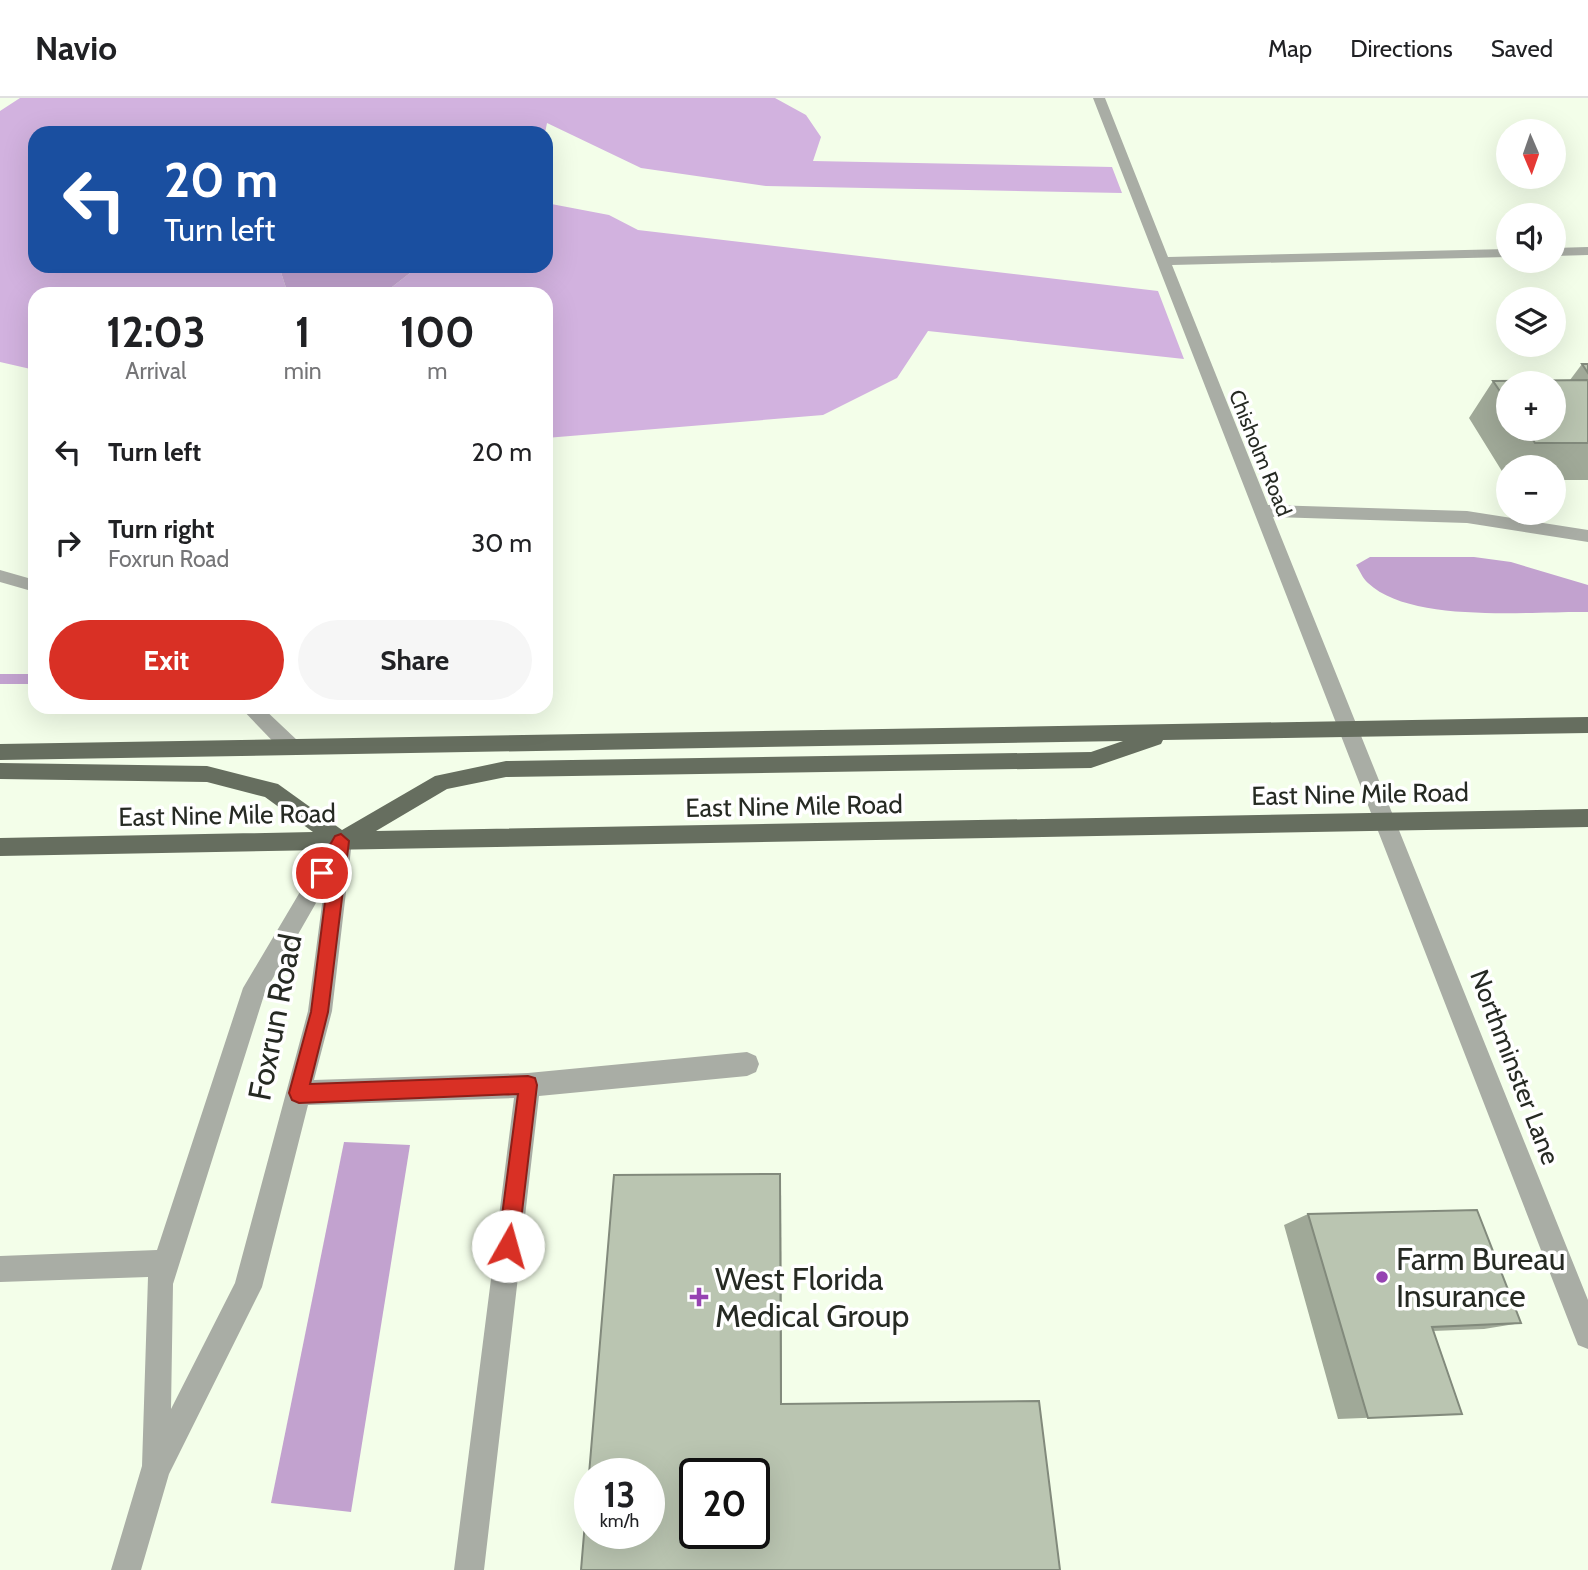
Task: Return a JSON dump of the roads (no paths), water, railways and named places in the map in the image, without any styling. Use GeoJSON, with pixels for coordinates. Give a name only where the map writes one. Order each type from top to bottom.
{"type":"FeatureCollection","features":[{"type":"Feature","properties":{"kind":"main road"},"geometry":{"type":"LineString","coordinates":[[0,752],[1588,724]]}},
{"type":"Feature","properties":{"kind":"main road"},"geometry":{"type":"LineString","coordinates":[[0,771],[207,774],[271,790],[341,841],[442,782],[506,769],[1091,760],[1170,732]]}},
{"type":"Feature","properties":{"kind":"main road","name":"East Nine Mile Road"},"geometry":{"type":"LineString","coordinates":[[0,847],[1588,818]]}},
{"type":"Feature","properties":{"kind":"street","name":"Chisholm Road"},"geometry":{"type":"LineString","coordinates":[[1099,98],[1346,729],[1387,821]]}},
{"type":"Feature","properties":{"kind":"street"},"geometry":{"type":"LineString","coordinates":[[1566,252],[1588,251]]}},
{"type":"Feature","properties":{"kind":"street"},"geometry":{"type":"LineString","coordinates":[[1162,261],[1496,253]]}},
{"type":"Feature","properties":{"kind":"street"},"geometry":{"type":"LineString","coordinates":[[1261,511],[1364,512],[1544,525],[1588,536]]}},
{"type":"Feature","properties":{"kind":"street"},"geometry":{"type":"LineString","coordinates":[[0,576],[28,584]]}},
{"type":"Feature","properties":{"kind":"street"},"geometry":{"type":"LineString","coordinates":[[257,714],[291,747]]}},
{"type":"Feature","properties":{"kind":"street","name":"Northminster Lane"},"geometry":{"type":"LineString","coordinates":[[1387,821],[1588,1335]]}},
{"type":"Feature","properties":{"kind":"street","name":"Foxrun Road"},"geometry":{"type":"LineString","coordinates":[[126,1570],[155,1470],[248,1287],[320,1012],[341,841]]}},
{"type":"Feature","properties":{"kind":"street","name":"Foxrun Road"},"geometry":{"type":"LineString","coordinates":[[155,1470],[159,1284],[255,988],[341,841]]}},
{"type":"Feature","properties":{"kind":"street"},"geometry":{"type":"LineString","coordinates":[[299,1093],[528,1085],[747,1064]]}},
{"type":"Feature","properties":{"kind":"street"},"geometry":{"type":"LineString","coordinates":[[469,1570],[528,1085]]}},
{"type":"Feature","properties":{"kind":"street"},"geometry":{"type":"LineString","coordinates":[[0,1269],[166,1263]]}},
{"type":"Feature","properties":{"kind":"waterway"},"geometry":{"type":"LineString","coordinates":[[0,679],[28,679]]}},
{"type":"Feature","properties":{"kind":"place","name":"Farm Bureau Insurance"},"geometry":{"type":"Point","coordinates":[1382,1277]}},
{"type":"Feature","properties":{"kind":"place","name":"West Florida Medical Group"},"geometry":{"type":"Point","coordinates":[699,1297]}}]}
